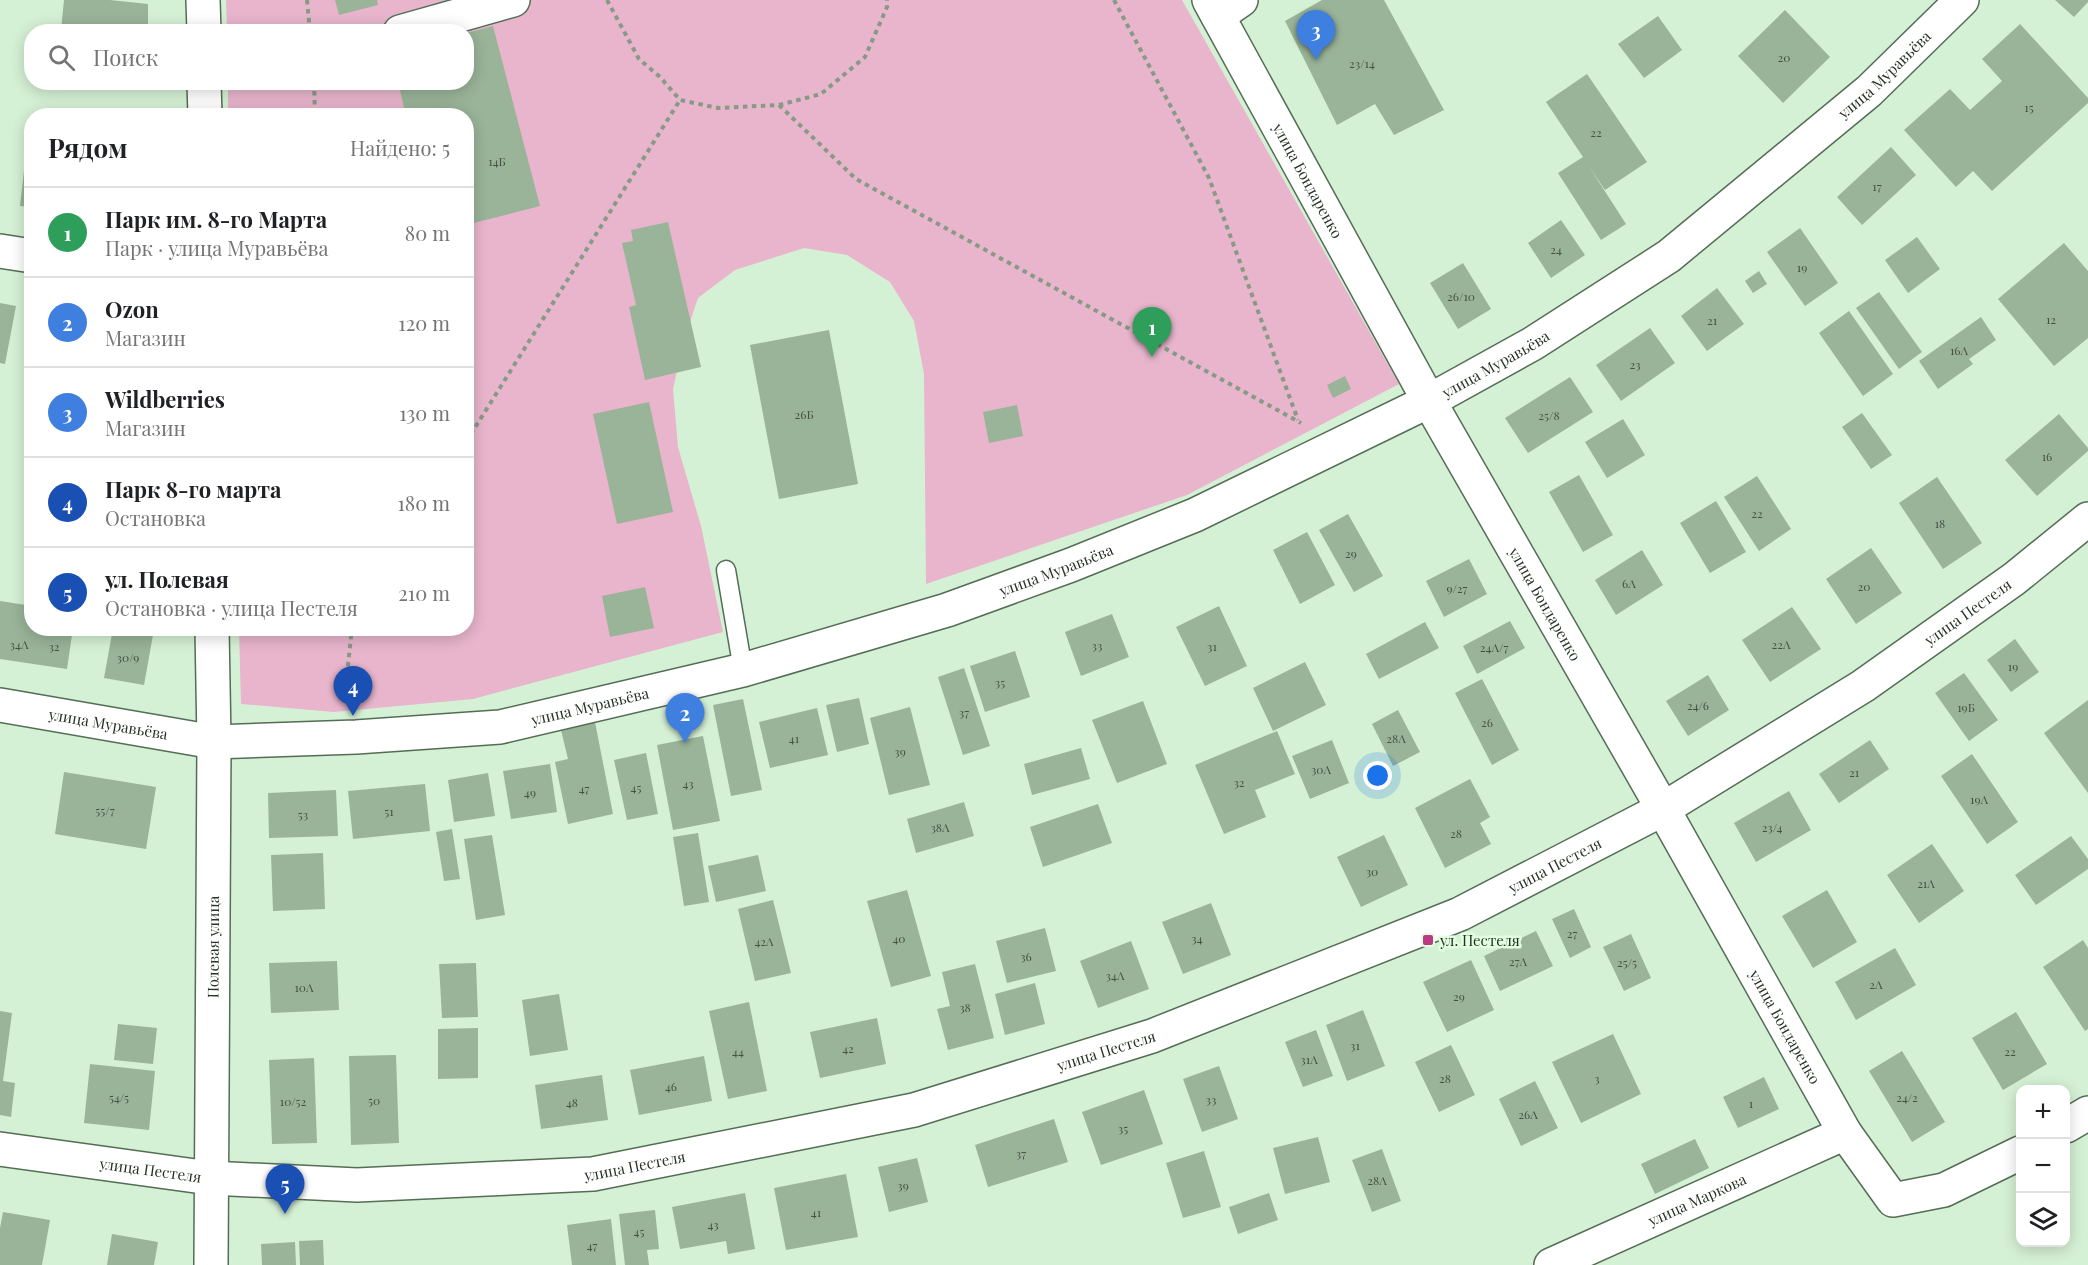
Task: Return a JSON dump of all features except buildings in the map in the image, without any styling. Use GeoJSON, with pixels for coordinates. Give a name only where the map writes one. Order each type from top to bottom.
{"type":"FeatureCollection","features":[{"type":"Feature","properties":{"kind":"street"},"geometry":{"type":"LineString","coordinates":[[203,0],[204,24]]}},
{"type":"Feature","properties":{"kind":"street"},"geometry":{"type":"LineString","coordinates":[[428,24],[513,0]]}},
{"type":"Feature","properties":{"kind":"street","name":"улица Муравьёва"},"geometry":{"type":"LineString","coordinates":[[0,705],[214,742],[500,727],[743,670],[947,610],[1071,565],[1195,515],[1429,401],[1532,344],[1669,256],[1869,91],[1962,0]]}},
{"type":"Feature","properties":{"kind":"street","name":"улица Бондаренко"},"geometry":{"type":"LineString","coordinates":[[1223,5],[1429,401],[1663,809],[1845,1133],[1893,1200],[1944,1190],[2016,1155]]}},
{"type":"Feature","properties":{"kind":"street"},"geometry":{"type":"LineString","coordinates":[[0,251],[24,255]]}},
{"type":"Feature","properties":{"kind":"street","name":"улица Пестеля"},"geometry":{"type":"LineString","coordinates":[[0,1149],[210,1178],[357,1185],[593,1174],[914,1110],[1152,1036],[1460,914],[1663,809],[1863,686],[2014,579],[2088,519]]}},
{"type":"Feature","properties":{"kind":"street","name":"Полевая улица"},"geometry":{"type":"LineString","coordinates":[[211,1265],[214,742],[212,636]]}},
{"type":"Feature","properties":{"kind":"street"},"geometry":{"type":"LineString","coordinates":[[2070,1124],[2088,1113]]}},
{"type":"Feature","properties":{"kind":"street","name":"улица Маркова"},"geometry":{"type":"LineString","coordinates":[[1551,1265],[1845,1133]]}},
{"type":"Feature","properties":{"kind":"lane"},"geometry":{"type":"LineString","coordinates":[[726,570],[743,670]]}},
{"type":"Feature","properties":{"kind":"path"},"geometry":{"type":"LineString","coordinates":[[307,0],[309,24]]}},
{"type":"Feature","properties":{"kind":"path"},"geometry":{"type":"LineString","coordinates":[[607,0],[639,59],[660,77],[680,100],[718,108],[779,105],[821,94],[865,57],[887,7],[887,0]]}},
{"type":"Feature","properties":{"kind":"path"},"geometry":{"type":"LineString","coordinates":[[1114,0],[1209,178],[1298,421]]}},
{"type":"Feature","properties":{"kind":"path"},"geometry":{"type":"LineString","coordinates":[[314,90],[315,108]]}},
{"type":"Feature","properties":{"kind":"path"},"geometry":{"type":"LineString","coordinates":[[474,429],[680,100]]}},
{"type":"Feature","properties":{"kind":"path"},"geometry":{"type":"LineString","coordinates":[[779,105],[856,180],[1340,444]]}},
{"type":"Feature","properties":{"kind":"path"},"geometry":{"type":"LineString","coordinates":[[340,737],[351,636]]}},
{"type":"Feature","properties":{"kind":"shaded area"},"geometry":{"type":"Polygon","coordinates":[[[226,0],[1182,0],[1399,384],[1187,495],[926,584],[924,374],[914,321],[890,282],[847,255],[804,248],[735,270],[698,298],[684,340],[673,389],[678,447],[701,526],[723,632],[473,699],[334,712],[241,704],[239,636],[474,636],[474,108],[228,108],[228,90],[474,90],[474,24],[227,24],[226,0]]]}},
{"type":"Feature","properties":{"kind":"place","name":"Wildberries"},"geometry":{"type":"Point","coordinates":[1316,60]}},
{"type":"Feature","properties":{"kind":"place","name":"Парк им. 8-го Марта"},"geometry":{"type":"Point","coordinates":[1152,357]}},
{"type":"Feature","properties":{"kind":"place","name":"Парк 8-го марта"},"geometry":{"type":"Point","coordinates":[353,716]}},
{"type":"Feature","properties":{"kind":"place","name":"Ozon"},"geometry":{"type":"Point","coordinates":[685,743]}},
{"type":"Feature","properties":{"kind":"place","name":"ул. Пестеля"},"geometry":{"type":"Point","coordinates":[1428,940]}},
{"type":"Feature","properties":{"kind":"place","name":"ул. Полевая"},"geometry":{"type":"Point","coordinates":[285,1214]}}]}
